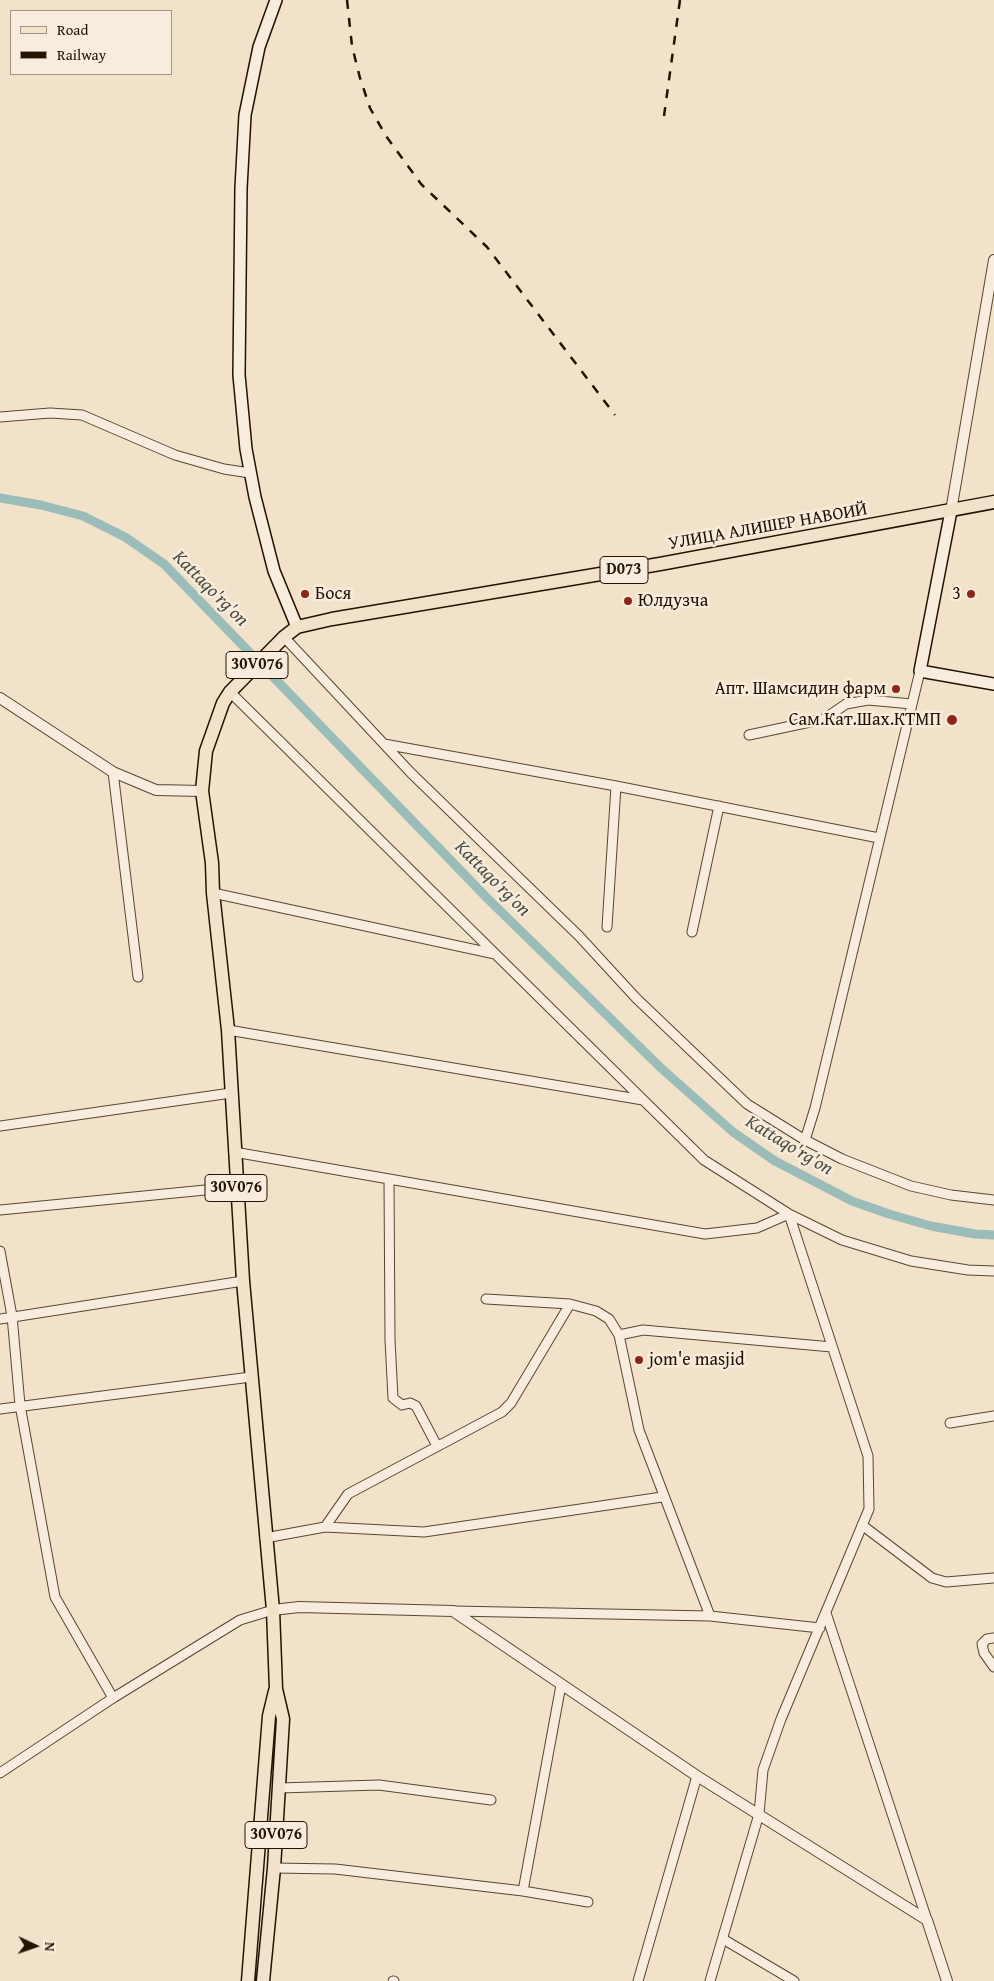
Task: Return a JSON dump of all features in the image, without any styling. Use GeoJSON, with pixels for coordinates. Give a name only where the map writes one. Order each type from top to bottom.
{"type":"FeatureCollection","features":[{"type":"Feature","properties":{"kind":"main road"},"geometry":{"type":"LineString","coordinates":[[276,0],[250,80],[242,152],[239,375],[250,473],[274,571],[297,627]]}},
{"type":"Feature","properties":{"kind":"main road","name":"УЛИЦА АЛИШЕР НАВОИЙ"},"geometry":{"type":"LineString","coordinates":[[284,637],[297,627],[332,619],[660,564],[994,502]]}},
{"type":"Feature","properties":{"kind":"main road"},"geometry":{"type":"LineString","coordinates":[[951,511],[920,671],[994,684]]}},
{"type":"Feature","properties":{"kind":"main road","name":"30V076"},"geometry":{"type":"LineString","coordinates":[[263,1981],[274,1868],[283,1719],[276,1689],[273,1610],[243,1281],[228,1030],[213,893],[212,863],[202,790],[204,764],[218,714],[230,692],[284,637]]}},
{"type":"Feature","properties":{"kind":"main road","name":"30V076"},"geometry":{"type":"LineString","coordinates":[[248,1981],[269,1716],[276,1689]]}},
{"type":"Feature","properties":{"kind":"street"},"geometry":{"type":"LineString","coordinates":[[951,511],[994,260]]}},
{"type":"Feature","properties":{"kind":"street"},"geometry":{"type":"LineString","coordinates":[[0,417],[50,413],[82,415],[175,455],[224,469],[250,473]]}},
{"type":"Feature","properties":{"kind":"street"},"geometry":{"type":"LineString","coordinates":[[284,637],[384,744],[579,936],[636,998],[747,1104],[805,1140],[842,1159],[910,1186],[951,1195],[994,1200]]}},
{"type":"Feature","properties":{"kind":"street"},"geometry":{"type":"LineString","coordinates":[[805,1140],[815,1108],[920,671]]}},
{"type":"Feature","properties":{"kind":"street"},"geometry":{"type":"LineString","coordinates":[[230,692],[704,1160],[789,1214],[842,1240],[911,1261],[968,1270],[994,1271]]}},
{"type":"Feature","properties":{"kind":"street"},"geometry":{"type":"LineString","coordinates":[[0,698],[113,772],[156,790],[202,790]]}},
{"type":"Feature","properties":{"kind":"street"},"geometry":{"type":"LineString","coordinates":[[749,736],[824,719],[846,704],[868,700],[912,704]]}},
{"type":"Feature","properties":{"kind":"street"},"geometry":{"type":"LineString","coordinates":[[384,744],[616,786],[879,838]]}},
{"type":"Feature","properties":{"kind":"street"},"geometry":{"type":"LineString","coordinates":[[113,772],[138,976]]}},
{"type":"Feature","properties":{"kind":"street"},"geometry":{"type":"LineString","coordinates":[[606,927],[616,786]]}},
{"type":"Feature","properties":{"kind":"street"},"geometry":{"type":"LineString","coordinates":[[692,932],[719,806]]}},
{"type":"Feature","properties":{"kind":"street"},"geometry":{"type":"LineString","coordinates":[[213,893],[495,954]]}},
{"type":"Feature","properties":{"kind":"street"},"geometry":{"type":"LineString","coordinates":[[228,1030],[643,1100]]}},
{"type":"Feature","properties":{"kind":"street"},"geometry":{"type":"LineString","coordinates":[[0,1126],[231,1093]]}},
{"type":"Feature","properties":{"kind":"street"},"geometry":{"type":"LineString","coordinates":[[234,1152],[705,1234],[757,1228],[789,1214]]}},
{"type":"Feature","properties":{"kind":"street"},"geometry":{"type":"LineString","coordinates":[[390,1179],[390,1340],[393,1398],[402,1405],[410,1403],[416,1406],[437,1446]]}},
{"type":"Feature","properties":{"kind":"street"},"geometry":{"type":"LineString","coordinates":[[0,1210],[236,1187]]}},
{"type":"Feature","properties":{"kind":"street"},"geometry":{"type":"LineString","coordinates":[[710,1981],[759,1814],[763,1770],[781,1719],[869,1509],[868,1456],[789,1214]]}},
{"type":"Feature","properties":{"kind":"street"},"geometry":{"type":"LineString","coordinates":[[0,1251],[3,1278],[12,1316],[20,1405],[55,1597],[113,1698]]}},
{"type":"Feature","properties":{"kind":"street"},"geometry":{"type":"LineString","coordinates":[[0,1319],[243,1281]]}},
{"type":"Feature","properties":{"kind":"street"},"geometry":{"type":"LineString","coordinates":[[486,1299],[570,1304],[596,1311],[609,1319],[619,1335],[639,1430],[662,1497],[710,1616]]}},
{"type":"Feature","properties":{"kind":"street"},"geometry":{"type":"LineString","coordinates":[[325,1527],[348,1494],[502,1412],[511,1402],[570,1304]]}},
{"type":"Feature","properties":{"kind":"street"},"geometry":{"type":"LineString","coordinates":[[619,1335],[643,1330],[832,1347]]}},
{"type":"Feature","properties":{"kind":"street"},"geometry":{"type":"LineString","coordinates":[[0,1409],[251,1377]]}},
{"type":"Feature","properties":{"kind":"street"},"geometry":{"type":"LineString","coordinates":[[950,1422],[994,1416]]}},
{"type":"Feature","properties":{"kind":"street"},"geometry":{"type":"LineString","coordinates":[[265,1538],[325,1527],[424,1532],[662,1497]]}},
{"type":"Feature","properties":{"kind":"street"},"geometry":{"type":"LineString","coordinates":[[862,1525],[932,1578],[946,1582],[994,1578]]}},
{"type":"Feature","properties":{"kind":"street"},"geometry":{"type":"LineString","coordinates":[[0,1773],[113,1698],[240,1620],[273,1610],[299,1607],[710,1616],[820,1628]]}},
{"type":"Feature","properties":{"kind":"street"},"geometry":{"type":"LineString","coordinates":[[452,1611],[697,1776],[928,1920]]}},
{"type":"Feature","properties":{"kind":"street"},"geometry":{"type":"LineString","coordinates":[[826,1613],[947,1981]]}},
{"type":"Feature","properties":{"kind":"street"},"geometry":{"type":"LineString","coordinates":[[994,1638],[987,1639],[982,1644],[984,1653],[994,1667]]}},
{"type":"Feature","properties":{"kind":"street"},"geometry":{"type":"LineString","coordinates":[[523,1891],[561,1684]]}},
{"type":"Feature","properties":{"kind":"street"},"geometry":{"type":"LineString","coordinates":[[638,1981],[697,1776]]}},
{"type":"Feature","properties":{"kind":"street"},"geometry":{"type":"LineString","coordinates":[[279,1788],[379,1785],[491,1800]]}},
{"type":"Feature","properties":{"kind":"street"},"geometry":{"type":"LineString","coordinates":[[274,1868],[335,1869],[523,1891],[588,1902]]}},
{"type":"Feature","properties":{"kind":"street"},"geometry":{"type":"LineString","coordinates":[[722,1939],[794,1981]]}},
{"type":"Feature","properties":{"kind":"waterway","name":"Kattaqo'rg'on"},"geometry":{"type":"LineString","coordinates":[[0,498],[41,505],[83,516],[125,537],[164,564],[488,899],[661,1068],[733,1132],[775,1161],[852,1201],[931,1226],[975,1234],[994,1235]]}},
{"type":"Feature","properties":{"kind":"railway"},"geometry":{"type":"LineString","coordinates":[[347,0],[352,46],[360,78],[370,108],[386,136],[421,184],[487,247],[615,415]]}},
{"type":"Feature","properties":{"kind":"railway"},"geometry":{"type":"LineString","coordinates":[[664,116],[680,0]]}},
{"type":"Feature","properties":{"kind":"place","name":"Бося"},"geometry":{"type":"Point","coordinates":[305,594]}},
{"type":"Feature","properties":{"kind":"place","name":"3"},"geometry":{"type":"Point","coordinates":[971,594]}},
{"type":"Feature","properties":{"kind":"place","name":"Юлдузча"},"geometry":{"type":"Point","coordinates":[628,601]}},
{"type":"Feature","properties":{"kind":"place","name":"Апт. Шамсидин фарм"},"geometry":{"type":"Point","coordinates":[896,689]}},
{"type":"Feature","properties":{"kind":"place","name":"Сам.Кат.Шах.КТМП"},"geometry":{"type":"Point","coordinates":[952,720]}},
{"type":"Feature","properties":{"kind":"place","name":"jom'e masjid"},"geometry":{"type":"Point","coordinates":[639,1360]}}]}
